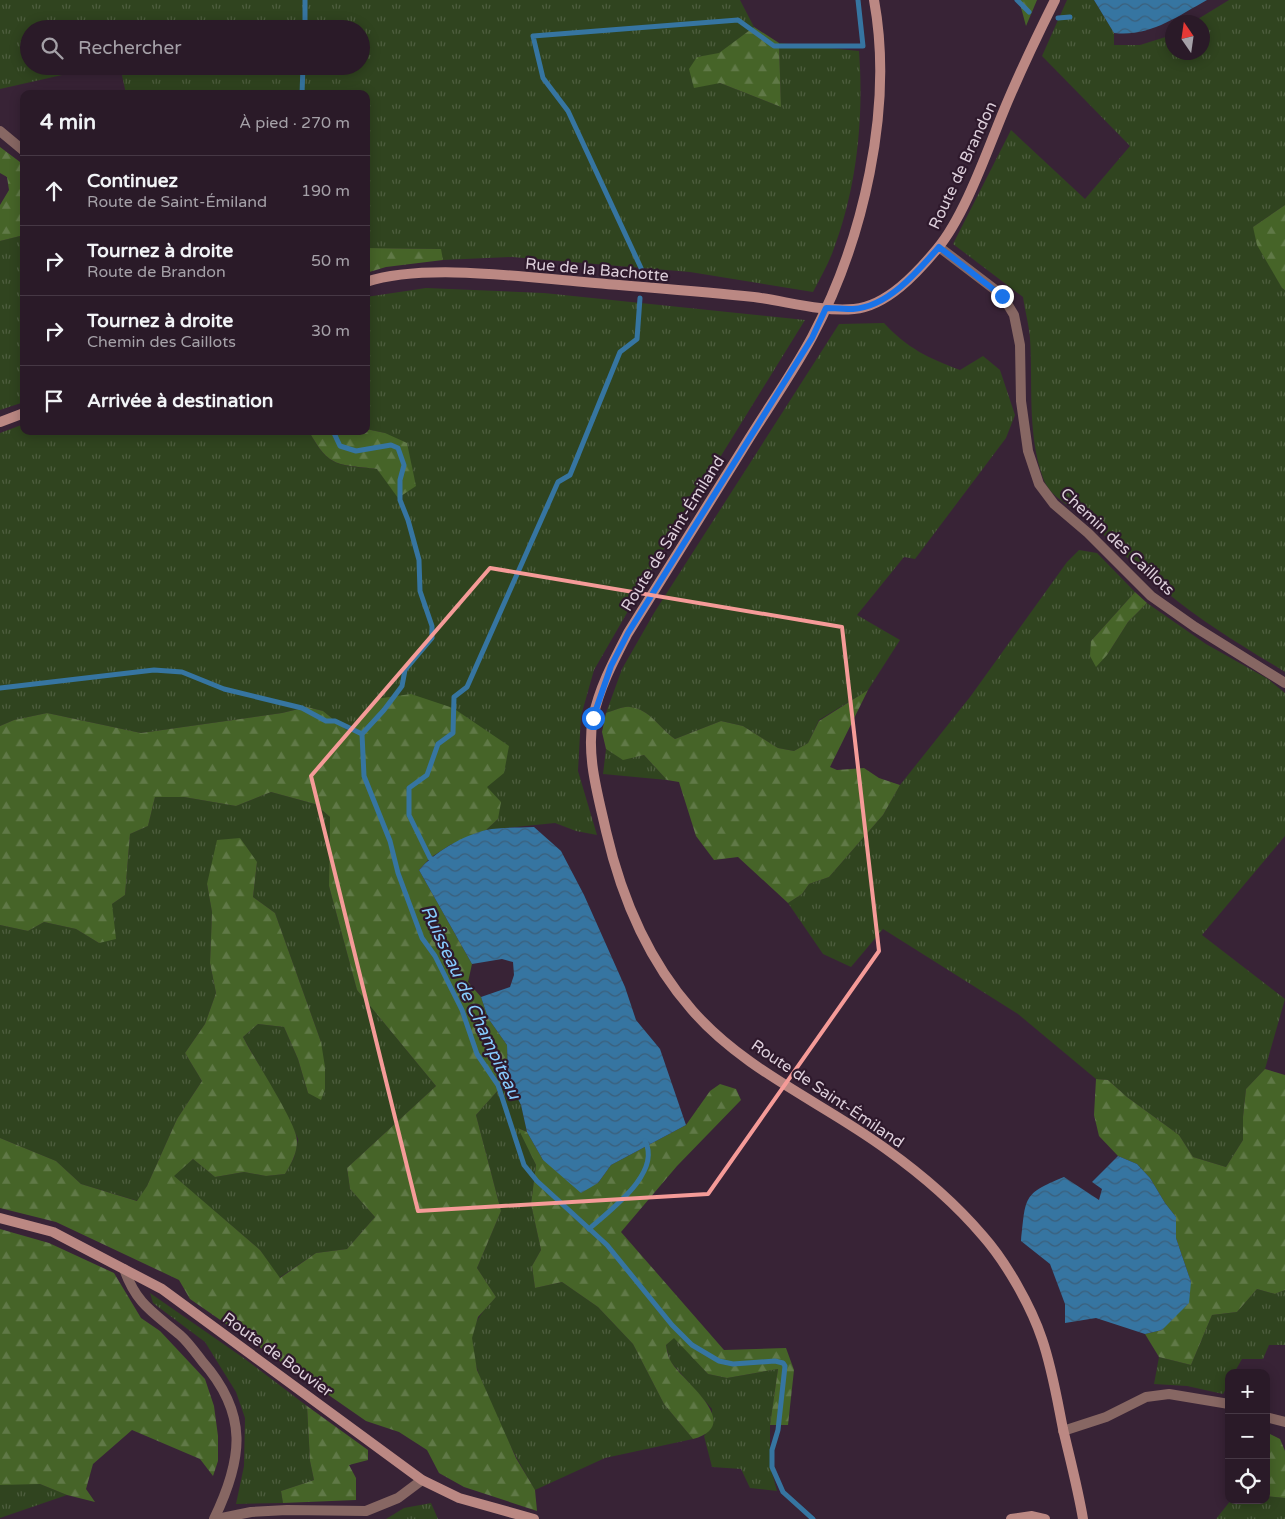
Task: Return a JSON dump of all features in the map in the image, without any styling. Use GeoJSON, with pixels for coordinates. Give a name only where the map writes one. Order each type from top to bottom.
{"type":"FeatureCollection","features":[{"type":"Feature","properties":{"kind":"main road","name":"Route de Saint-Émiland"},"geometry":{"type":"LineString","coordinates":[[874,0],[879,64],[878,102],[870,171],[852,244],[812,338],[637,619],[611,666],[593,718],[592,756],[595,784],[609,844],[634,918],[647,948],[693,1012],[731,1046],[762,1070],[885,1148],[933,1186],[984,1236],[1001,1260],[1042,1337],[1053,1378],[1083,1519]]}},
{"type":"Feature","properties":{"kind":"main road","name":"Route de Brandon"},"geometry":{"type":"LineString","coordinates":[[826,308],[854,309],[874,303],[894,291],[916,272],[939,247],[970,191],[1022,67],[1055,0]]}},
{"type":"Feature","properties":{"kind":"main road","name":"Rue de la Bachotte"},"geometry":{"type":"LineString","coordinates":[[370,281],[430,272],[556,280],[753,297],[826,308]]}},
{"type":"Feature","properties":{"kind":"main road"},"geometry":{"type":"LineString","coordinates":[[0,422],[20,414]]}},
{"type":"Feature","properties":{"kind":"main road","name":"Route de Bouvier"},"geometry":{"type":"LineString","coordinates":[[0,1218],[53,1232],[162,1288],[422,1480],[459,1498],[534,1519]]}},
{"type":"Feature","properties":{"kind":"main road"},"geometry":{"type":"LineString","coordinates":[[1011,1519],[1032,1516],[1045,1519]]}},
{"type":"Feature","properties":{"kind":"street"},"geometry":{"type":"LineString","coordinates":[[0,131],[20,148]]}},
{"type":"Feature","properties":{"kind":"street","name":"Chemin des Caillots"},"geometry":{"type":"LineString","coordinates":[[939,247],[1002,296],[1014,315],[1020,345],[1021,401],[1028,451],[1039,484],[1054,504],[1088,533],[1151,596],[1195,627],[1285,683]]}},
{"type":"Feature","properties":{"kind":"street"},"geometry":{"type":"LineString","coordinates":[[124,1269],[130,1285],[145,1307],[181,1336],[211,1371],[231,1404],[236,1428],[236,1456],[230,1487],[216,1519]]}},
{"type":"Feature","properties":{"kind":"street"},"geometry":{"type":"LineString","coordinates":[[1064,1431],[1106,1417],[1146,1397],[1169,1394],[1225,1403]]}},
{"type":"Feature","properties":{"kind":"street"},"geometry":{"type":"LineString","coordinates":[[1270,1418],[1285,1422]]}},
{"type":"Feature","properties":{"kind":"street"},"geometry":{"type":"LineString","coordinates":[[216,1519],[251,1512],[287,1510],[366,1511],[398,1498],[422,1480]]}},
{"type":"Feature","properties":{"kind":"highlighted area"},"geometry":{"type":"Polygon","coordinates":[[[490,568],[842,627],[879,951],[708,1194],[418,1211],[311,776],[490,568]]]}},
{"type":"Feature","properties":{"kind":"green space"},"geometry":{"type":"Polygon","coordinates":[[[0,0],[740,0],[754,27],[719,54],[697,57],[720,83],[781,107],[779,43],[859,51],[860,102],[857,152],[848,203],[831,256],[813,292],[690,272],[512,257],[443,260],[440,249],[370,248],[370,90],[125,90],[122,75],[370,75],[370,20],[20,20],[20,75],[62,75],[0,89],[0,0]]]}},
{"type":"Feature","properties":{"kind":"green space"},"geometry":{"type":"Polygon","coordinates":[[[1019,0],[1037,0],[1026,26],[1019,0]]]}},
{"type":"Feature","properties":{"kind":"green space"},"geometry":{"type":"Polygon","coordinates":[[[1067,0],[1094,0],[1114,33],[1114,45],[1140,45],[1165,37],[1165,60],[1210,60],[1210,15],[1204,15],[1229,0],[1285,0],[1285,205],[1253,227],[1282,288],[1285,290],[1285,672],[1224,634],[1179,602],[1145,574],[1087,519],[1056,496],[1046,485],[1043,478],[1038,461],[1033,426],[1030,338],[1023,297],[953,244],[1011,130],[1085,199],[1130,146],[1042,56],[1067,0]]]}},
{"type":"Feature","properties":{"kind":"green space"},"geometry":{"type":"Polygon","coordinates":[[[754,27],[779,43],[781,107],[720,83],[694,88],[689,69],[697,57],[719,53],[754,27]]]}},
{"type":"Feature","properties":{"kind":"green space"},"geometry":{"type":"Polygon","coordinates":[[[0,147],[20,162],[20,236],[0,241],[0,205],[9,190],[7,177],[0,173],[0,147]]]}},
{"type":"Feature","properties":{"kind":"green space"},"geometry":{"type":"Polygon","coordinates":[[[1285,205],[1285,290],[1257,245],[1253,227],[1285,205]]]}},
{"type":"Feature","properties":{"kind":"green space"},"geometry":{"type":"Polygon","coordinates":[[[20,236],[20,403],[0,410],[0,241],[20,236]]]}},
{"type":"Feature","properties":{"kind":"green space"},"geometry":{"type":"Polygon","coordinates":[[[370,248],[441,249],[443,260],[386,267],[370,272],[370,248]]]}},
{"type":"Feature","properties":{"kind":"green space"},"geometry":{"type":"Polygon","coordinates":[[[426,288],[544,293],[805,320],[669,540],[594,670],[581,716],[578,771],[597,835],[576,831],[555,823],[486,830],[498,819],[375,699],[349,732],[323,711],[307,707],[282,713],[141,733],[47,713],[14,720],[0,726],[0,433],[20,426],[20,435],[311,435],[322,452],[329,458],[344,465],[377,469],[388,482],[385,433],[370,430],[370,296],[426,288]]]}},
{"type":"Feature","properties":{"kind":"green space"},"geometry":{"type":"Polygon","coordinates":[[[884,323],[910,346],[960,370],[983,356],[1000,370],[1015,415],[1006,438],[915,559],[904,557],[857,615],[900,640],[868,690],[819,720],[808,743],[794,751],[778,748],[743,726],[721,721],[675,739],[643,711],[624,707],[606,713],[622,669],[654,613],[839,324],[884,323]]]}},
{"type":"Feature","properties":{"kind":"green space"},"geometry":{"type":"Polygon","coordinates":[[[370,430],[385,433],[407,443],[416,486],[398,498],[377,469],[344,465],[336,462],[329,458],[311,435],[370,435],[370,430]]]}},
{"type":"Feature","properties":{"kind":"green space"},"geometry":{"type":"Polygon","coordinates":[[[1079,550],[1097,553],[1135,592],[1091,641],[1107,655],[1128,622],[1147,603],[1206,644],[1268,679],[1285,693],[1285,836],[1202,935],[1285,999],[1265,1069],[1246,1089],[1243,1140],[1226,1167],[1193,1157],[1179,1135],[1127,1097],[1108,1080],[1096,1079],[1018,1014],[883,929],[851,967],[823,954],[788,903],[802,894],[809,884],[829,877],[883,815],[900,785],[970,697],[1067,562],[1079,550]]]}},
{"type":"Feature","properties":{"kind":"green space"},"geometry":{"type":"Polygon","coordinates":[[[1135,592],[1147,603],[1128,622],[1107,655],[1096,667],[1090,656],[1091,641],[1135,592]]]}},
{"type":"Feature","properties":{"kind":"green space"},"geometry":{"type":"Polygon","coordinates":[[[868,690],[830,767],[837,770],[864,768],[879,778],[900,785],[883,815],[829,877],[809,884],[802,894],[788,903],[738,857],[714,860],[696,836],[679,782],[667,780],[644,755],[623,760],[606,749],[602,732],[606,713],[630,707],[649,715],[675,739],[721,721],[743,726],[778,748],[794,751],[808,743],[819,721],[868,690]]]}},
{"type":"Feature","properties":{"kind":"green space"},"geometry":{"type":"Polygon","coordinates":[[[411,694],[453,708],[509,746],[504,773],[487,787],[501,802],[498,819],[486,830],[450,845],[430,858],[419,870],[472,964],[468,982],[481,997],[488,1018],[507,1045],[508,1079],[476,1115],[501,1211],[477,1268],[496,1297],[478,1317],[472,1338],[477,1370],[516,1458],[535,1490],[537,1511],[464,1487],[439,1473],[427,1450],[399,1432],[366,1421],[190,1299],[179,1280],[56,1222],[0,1208],[0,1138],[56,1161],[81,1184],[137,1201],[147,1186],[177,1119],[202,1081],[185,1053],[205,1024],[216,993],[210,963],[212,912],[207,884],[217,840],[240,838],[257,862],[253,897],[275,913],[321,1042],[325,1067],[325,1089],[321,1100],[308,1093],[298,1059],[284,1027],[258,1024],[243,1037],[283,1106],[297,1141],[293,1159],[285,1174],[266,1176],[244,1172],[215,1177],[193,1159],[174,1176],[260,1250],[280,1278],[316,1253],[347,1249],[375,1217],[350,1189],[347,1168],[436,1086],[357,990],[329,886],[330,817],[315,804],[271,792],[236,806],[184,797],[155,797],[148,826],[130,834],[125,895],[112,904],[116,939],[99,943],[76,929],[44,922],[28,931],[0,925],[0,726],[14,720],[47,713],[141,733],[282,713],[307,707],[323,711],[349,732],[375,699],[411,694]]]}},
{"type":"Feature","properties":{"kind":"green space"},"geometry":{"type":"Polygon","coordinates":[[[606,749],[623,759],[644,755],[667,780],[603,774],[606,749]]]}},
{"type":"Feature","properties":{"kind":"green space"},"geometry":{"type":"Polygon","coordinates":[[[271,792],[315,804],[330,817],[329,886],[357,990],[436,1086],[347,1168],[350,1189],[375,1217],[347,1249],[316,1253],[279,1278],[260,1250],[173,1176],[193,1159],[215,1177],[244,1172],[266,1176],[285,1174],[294,1158],[298,1139],[284,1109],[243,1037],[258,1024],[284,1027],[298,1059],[308,1093],[321,1042],[275,913],[253,897],[257,862],[207,884],[212,912],[210,963],[216,993],[205,1024],[185,1053],[202,1081],[177,1119],[147,1186],[138,1201],[81,1184],[56,1161],[0,1138],[0,925],[28,931],[44,922],[76,929],[99,943],[112,904],[125,895],[130,834],[148,826],[155,797],[184,797],[236,806],[271,792]]]}},
{"type":"Feature","properties":{"kind":"green space"},"geometry":{"type":"Polygon","coordinates":[[[1265,1069],[1285,1075],[1285,1290],[1275,1294],[1257,1289],[1237,1312],[1212,1315],[1191,1365],[1159,1357],[1145,1334],[1162,1330],[1191,1282],[1176,1238],[1176,1217],[1150,1178],[1137,1164],[1118,1156],[1099,1136],[1094,1115],[1096,1079],[1108,1080],[1127,1097],[1179,1135],[1193,1157],[1226,1167],[1243,1140],[1246,1089],[1265,1069]]]}},
{"type":"Feature","properties":{"kind":"green space"},"geometry":{"type":"Polygon","coordinates":[[[508,1079],[521,1105],[527,1132],[519,1128],[536,1165],[531,1204],[541,1250],[532,1266],[535,1288],[562,1282],[598,1307],[633,1344],[664,1404],[693,1439],[605,1458],[535,1490],[506,1437],[486,1394],[474,1355],[472,1339],[477,1321],[496,1297],[477,1268],[501,1211],[476,1115],[508,1079]]]}},
{"type":"Feature","properties":{"kind":"green space"},"geometry":{"type":"Polygon","coordinates":[[[720,1084],[736,1089],[741,1100],[677,1166],[621,1232],[724,1350],[786,1348],[794,1370],[788,1425],[770,1425],[778,1369],[727,1378],[708,1374],[674,1338],[666,1345],[670,1360],[696,1390],[712,1413],[713,1423],[708,1432],[693,1439],[664,1404],[633,1344],[598,1307],[562,1282],[535,1288],[532,1266],[541,1250],[531,1204],[536,1165],[518,1128],[527,1132],[543,1160],[598,1183],[611,1165],[686,1125],[710,1091],[720,1084]]]}},
{"type":"Feature","properties":{"kind":"green space"},"geometry":{"type":"Polygon","coordinates":[[[0,1229],[49,1243],[114,1273],[141,1318],[160,1331],[205,1379],[214,1406],[218,1436],[218,1461],[213,1476],[200,1459],[132,1430],[93,1464],[86,1489],[95,1502],[67,1495],[40,1484],[0,1485],[0,1229]]]}},
{"type":"Feature","properties":{"kind":"green space"},"geometry":{"type":"Polygon","coordinates":[[[1257,1289],[1275,1294],[1285,1290],[1285,1345],[1269,1345],[1263,1359],[1242,1359],[1236,1369],[1225,1369],[1225,1390],[1223,1394],[1187,1386],[1154,1384],[1159,1357],[1191,1365],[1212,1315],[1237,1312],[1257,1289]]]}},
{"type":"Feature","properties":{"kind":"green space"},"geometry":{"type":"Polygon","coordinates":[[[150,1293],[245,1359],[307,1406],[310,1461],[314,1480],[281,1491],[283,1503],[236,1504],[244,1466],[245,1418],[236,1392],[205,1342],[153,1303],[150,1293]]]}},
{"type":"Feature","properties":{"kind":"green space"},"geometry":{"type":"Polygon","coordinates":[[[674,1337],[708,1374],[727,1378],[778,1369],[770,1425],[770,1465],[777,1491],[750,1488],[741,1469],[712,1467],[704,1436],[711,1427],[712,1409],[670,1361],[666,1345],[674,1337]]]}},
{"type":"Feature","properties":{"kind":"green space"},"geometry":{"type":"Polygon","coordinates":[[[307,1406],[368,1450],[368,1460],[349,1465],[356,1478],[356,1500],[283,1503],[281,1491],[314,1480],[310,1461],[307,1406]]]}},
{"type":"Feature","properties":{"kind":"green space"},"geometry":{"type":"Polygon","coordinates":[[[1270,1434],[1280,1439],[1285,1451],[1285,1498],[1270,1496],[1270,1434]]]}},
{"type":"Feature","properties":{"kind":"green space"},"geometry":{"type":"Polygon","coordinates":[[[14,1483],[40,1484],[67,1495],[0,1518],[0,1485],[14,1483]]]}},
{"type":"Feature","properties":{"kind":"green space"},"geometry":{"type":"Polygon","coordinates":[[[1270,1496],[1285,1498],[1285,1519],[1216,1519],[1228,1504],[1270,1504],[1270,1496]]]}},
{"type":"Feature","properties":{"kind":"green space"},"geometry":{"type":"Polygon","coordinates":[[[431,1503],[438,1519],[386,1519],[404,1508],[431,1503]]]}},
{"type":"Feature","properties":{"kind":"water"},"geometry":{"type":"Polygon","coordinates":[[[1094,0],[1207,0],[1180,15],[1165,15],[1165,23],[1151,29],[1139,32],[1114,33],[1094,0]]]}},
{"type":"Feature","properties":{"kind":"water"},"geometry":{"type":"Polygon","coordinates":[[[534,827],[561,851],[584,895],[625,987],[636,1020],[660,1049],[686,1125],[611,1165],[598,1183],[581,1193],[543,1160],[527,1132],[521,1105],[508,1079],[507,1045],[488,1018],[481,997],[510,987],[514,975],[513,962],[502,959],[472,964],[419,870],[441,851],[477,833],[498,828],[534,827]]]}},
{"type":"Feature","properties":{"kind":"water"},"geometry":{"type":"Polygon","coordinates":[[[1118,1156],[1137,1164],[1150,1178],[1176,1217],[1176,1238],[1191,1282],[1189,1303],[1162,1330],[1145,1334],[1096,1318],[1065,1323],[1065,1304],[1050,1264],[1021,1241],[1026,1206],[1033,1193],[1064,1177],[1099,1200],[1102,1189],[1092,1182],[1118,1156]]]}},
{"type":"Feature","properties":{"kind":"waterway","name":"Ruisseau de Champiteau"},"geometry":{"type":"LineString","coordinates":[[305,0],[305,20]]}},
{"type":"Feature","properties":{"kind":"waterway"},"geometry":{"type":"LineString","coordinates":[[641,268],[568,111],[543,78],[533,36],[738,20],[774,46],[863,46],[858,0]]}},
{"type":"Feature","properties":{"kind":"waterway"},"geometry":{"type":"LineString","coordinates":[[1017,0],[1029,12]]}},
{"type":"Feature","properties":{"kind":"waterway"},"geometry":{"type":"LineString","coordinates":[[1058,18],[1070,17]]}},
{"type":"Feature","properties":{"kind":"waterway","name":"Ruisseau de Champiteau"},"geometry":{"type":"LineString","coordinates":[[302,90],[303,75]]}},
{"type":"Feature","properties":{"kind":"waterway"},"geometry":{"type":"LineString","coordinates":[[436,861],[430,858],[409,815],[409,788],[427,775],[438,744],[453,733],[454,697],[467,687],[558,482],[570,475],[620,352],[637,339],[640,298]]}},
{"type":"Feature","properties":{"kind":"waterway","name":"Ruisseau de Champiteau"},"geometry":{"type":"LineString","coordinates":[[335,435],[340,446],[356,451],[391,445],[398,448],[404,465],[400,480],[400,500],[408,520],[419,560],[420,591],[432,626],[432,638],[405,670],[402,686],[384,710],[362,734],[364,776],[390,841],[398,873],[422,938],[435,956],[462,1010],[477,1054],[498,1085],[524,1165],[537,1181],[607,1245],[672,1325],[692,1345],[719,1361],[733,1364],[775,1361],[783,1363],[785,1366],[778,1430],[772,1450],[772,1467],[783,1492],[813,1519]]}},
{"type":"Feature","properties":{"kind":"waterway"},"geometry":{"type":"LineString","coordinates":[[0,688],[154,670],[182,672],[224,689],[302,708],[326,721],[335,721],[362,734]]}},
{"type":"Feature","properties":{"kind":"waterway"},"geometry":{"type":"LineString","coordinates":[[589,1229],[620,1201],[640,1178],[646,1166],[648,1153],[645,1141]]}},
{"type":"Feature","properties":{"kind":"route"},"geometry":{"type":"LineString","coordinates":[[593,718],[611,666],[628,633],[812,338],[826,308],[854,309],[874,303],[894,291],[916,272],[939,247],[1002,296]]}}]}
